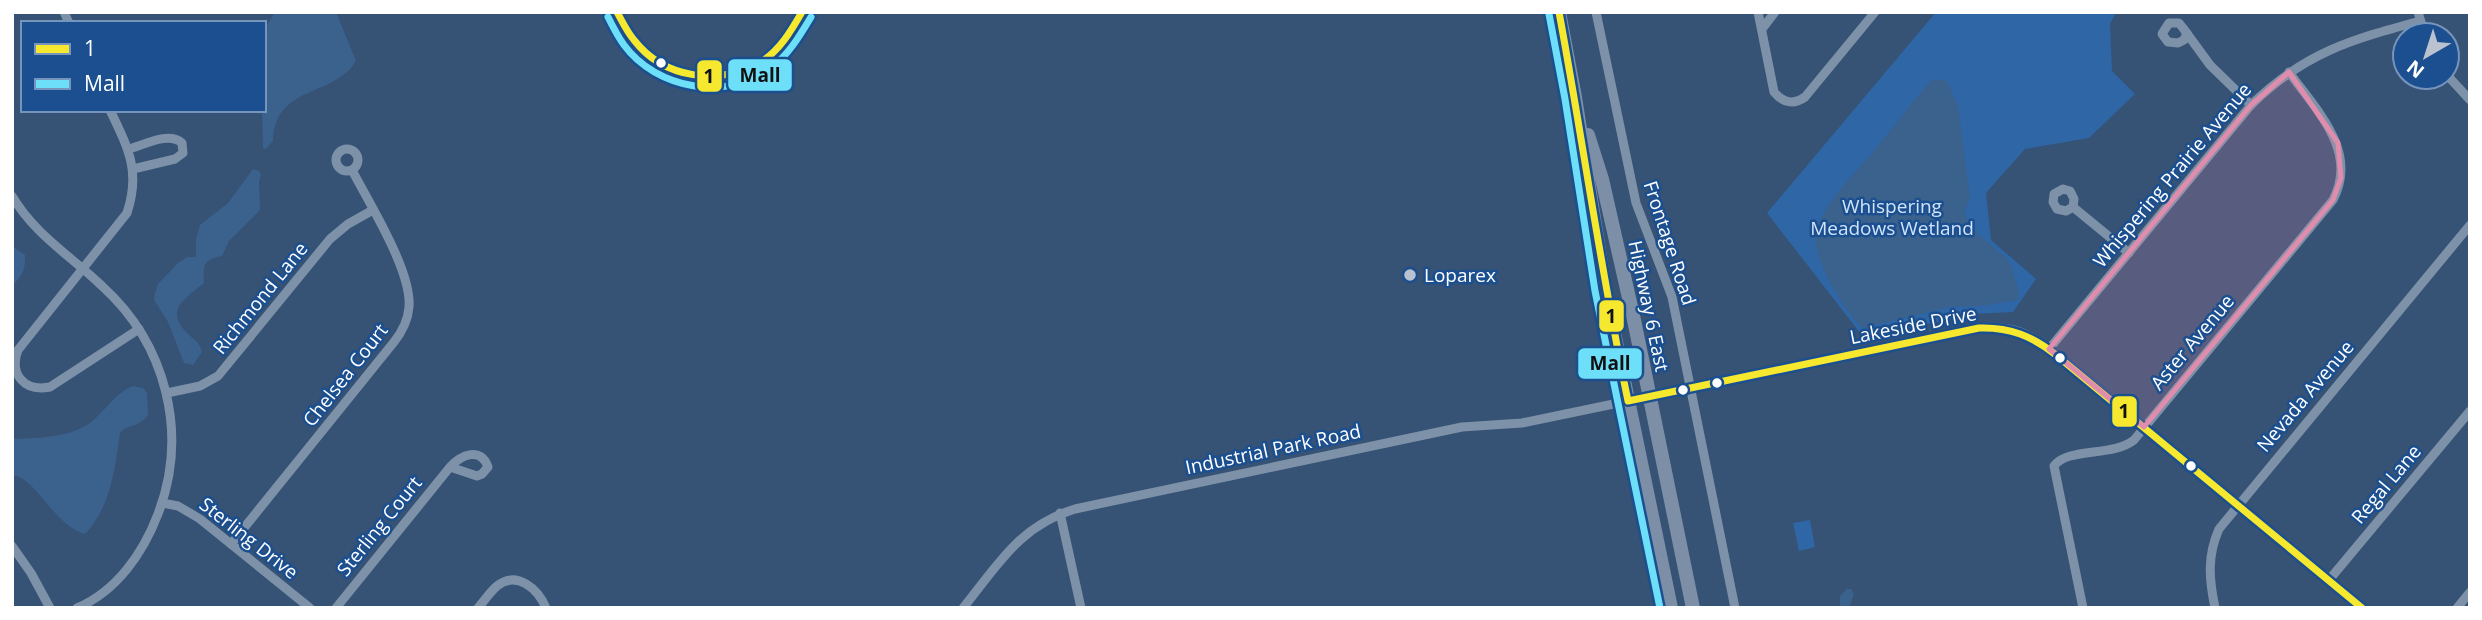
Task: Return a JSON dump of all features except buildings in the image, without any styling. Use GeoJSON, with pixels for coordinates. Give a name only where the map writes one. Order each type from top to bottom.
{"type":"FeatureCollection","features":[{"type":"Feature","properties":{"kind":"main road","name":"Highway 6 East"},"geometry":{"type":"LineString","coordinates":[[1559,12],[1605,289],[1671,608]]}},
{"type":"Feature","properties":{"kind":"main road","name":"Highway 6 East"},"geometry":{"type":"LineString","coordinates":[[1575,97],[1602,179],[1693,608]]}},
{"type":"Feature","properties":{"kind":"street"},"geometry":{"type":"LineString","coordinates":[[617,12],[632,38],[660,63],[692,75],[718,78],[752,68],[771,57],[790,35],[802,12]]}},
{"type":"Feature","properties":{"kind":"street","name":"Frontage Road"},"geometry":{"type":"LineString","coordinates":[[1596,12],[1636,203],[1672,297],[1735,608]]}},
{"type":"Feature","properties":{"kind":"street"},"geometry":{"type":"LineString","coordinates":[[1758,12],[1774,92],[1787,102],[1805,97],[1875,12]]}},
{"type":"Feature","properties":{"kind":"street"},"geometry":{"type":"LineString","coordinates":[[1762,29],[1775,12]]}},
{"type":"Feature","properties":{"kind":"street","name":"Whispering Prairie Avenue"},"geometry":{"type":"LineString","coordinates":[[2049,349],[2251,105],[2289,72],[2331,48],[2419,16]]}},
{"type":"Feature","properties":{"kind":"street"},"geometry":{"type":"LineString","coordinates":[[2187,33],[2210,65],[2251,105]]}},
{"type":"Feature","properties":{"kind":"street","name":"Aster Avenue"},"geometry":{"type":"LineString","coordinates":[[2083,608],[2054,466],[2063,458],[2126,446],[2324,211],[2338,190],[2342,166],[2338,143],[2289,72]]}},
{"type":"Feature","properties":{"kind":"street"},"geometry":{"type":"LineString","coordinates":[[111,112],[129,149],[133,169],[133,186],[127,213],[18,350],[15,366],[19,379],[33,388],[50,387],[139,330]]}},
{"type":"Feature","properties":{"kind":"street"},"geometry":{"type":"LineString","coordinates":[[129,149],[173,137],[182,143],[184,148],[175,159],[133,169]]}},
{"type":"Feature","properties":{"kind":"street","name":"Chelsea Court"},"geometry":{"type":"LineString","coordinates":[[231,544],[405,325],[410,306],[407,284],[352,170]]}},
{"type":"Feature","properties":{"kind":"street"},"geometry":{"type":"LineString","coordinates":[[12,196],[39,232],[116,299],[139,330],[159,366],[167,393],[172,458],[162,502],[144,542],[123,574],[101,595],[77,608]]}},
{"type":"Feature","properties":{"kind":"street"},"geometry":{"type":"LineString","coordinates":[[2073,207],[2129,253]]}},
{"type":"Feature","properties":{"kind":"street","name":"Richmond Lane"},"geometry":{"type":"LineString","coordinates":[[167,393],[200,386],[218,376],[330,239],[348,224],[373,210]]}},
{"type":"Feature","properties":{"kind":"street","name":"Nevada Avenue"},"geometry":{"type":"LineString","coordinates":[[2215,608],[2209,582],[2211,551],[2220,529],[2237,505],[2470,225]]}},
{"type":"Feature","properties":{"kind":"street","name":"Lakeside Drive"},"geometry":{"type":"LineString","coordinates":[[1628,401],[1979,328],[1994,327],[2022,332],[2049,349],[2362,608]]}},
{"type":"Feature","properties":{"kind":"street","name":"Industrial Park Road"},"geometry":{"type":"LineString","coordinates":[[963,608],[1010,549],[1037,525],[1060,513],[1462,428],[1522,423],[1628,401]]}},
{"type":"Feature","properties":{"kind":"street","name":"Regal Lane"},"geometry":{"type":"LineString","coordinates":[[2329,580],[2470,411]]}},
{"type":"Feature","properties":{"kind":"street","name":"Sterling Court"},"geometry":{"type":"LineString","coordinates":[[336,608],[450,467]]}},
{"type":"Feature","properties":{"kind":"street","name":"Sterling Drive"},"geometry":{"type":"LineString","coordinates":[[162,502],[189,512],[310,608]]}},
{"type":"Feature","properties":{"kind":"street"},"geometry":{"type":"LineString","coordinates":[[1060,513],[1081,608]]}},
{"type":"Feature","properties":{"kind":"street"},"geometry":{"type":"LineString","coordinates":[[12,546],[32,573],[50,608]]}},
{"type":"Feature","properties":{"kind":"street"},"geometry":{"type":"LineString","coordinates":[[478,608],[495,587],[511,580],[529,585],[546,608]]}},
{"type":"Feature","properties":{"kind":"street"},"geometry":{"type":"LineString","coordinates":[[2457,608],[2470,592]]}},
{"type":"Feature","properties":{"kind":"highlighted area"},"geometry":{"type":"Polygon","coordinates":[[[2289,72],[2338,143],[2341,178],[2333,200],[2144,427],[2049,349],[2251,105],[2289,72]]]}},
{"type":"Feature","properties":{"kind":"green space","name":"Whispering Meadows Wetland"},"geometry":{"type":"Polygon","coordinates":[[[1936,12],[2116,12],[2110,24],[2112,71],[2135,94],[2089,138],[2025,149],[1986,193],[1991,240],[2036,279],[2013,312],[1973,314],[1864,338],[1767,213],[1936,12]]]}},
{"type":"Feature","properties":{"kind":"green space"},"geometry":{"type":"Polygon","coordinates":[[[1810,520],[1815,547],[1799,551],[1793,523],[1810,520]]]}},
{"type":"Feature","properties":{"kind":"shaded area"},"geometry":{"type":"Polygon","coordinates":[[[275,12],[336,12],[356,61],[346,73],[334,81],[294,100],[276,123],[273,141],[266,149],[263,148],[262,112],[266,112],[266,27],[275,12]]]}},
{"type":"Feature","properties":{"kind":"shaded area"},"geometry":{"type":"Polygon","coordinates":[[[1933,79],[1947,81],[1958,106],[1970,199],[1964,212],[1970,227],[2007,259],[2019,292],[2018,300],[1950,307],[1863,328],[1848,311],[1824,270],[1816,244],[1816,234],[1826,211],[1842,187],[1933,79]]]}},
{"type":"Feature","properties":{"kind":"shaded area"},"geometry":{"type":"Polygon","coordinates":[[[253,169],[261,175],[260,210],[229,241],[222,256],[211,259],[206,264],[204,283],[184,300],[177,312],[181,326],[197,342],[202,352],[193,365],[184,363],[168,322],[154,300],[158,284],[178,263],[187,257],[196,257],[196,239],[200,225],[228,203],[253,169]]]}},
{"type":"Feature","properties":{"kind":"shaded area"},"geometry":{"type":"Polygon","coordinates":[[[12,246],[25,255],[25,264],[23,272],[12,286],[12,246]]]}},
{"type":"Feature","properties":{"kind":"shaded area"},"geometry":{"type":"Polygon","coordinates":[[[133,386],[143,388],[147,393],[148,415],[141,422],[120,433],[114,473],[101,512],[85,534],[74,530],[29,484],[12,475],[12,437],[45,437],[75,431],[91,422],[116,397],[133,386]]]}},
{"type":"Feature","properties":{"kind":"shaded area"},"geometry":{"type":"Polygon","coordinates":[[[1847,589],[1851,589],[1854,594],[1849,608],[1836,608],[1840,606],[1840,596],[1847,589]]]}},
{"type":"Feature","properties":{"kind":"transit line","name":"1"},"geometry":{"type":"LineString","coordinates":[[617,12],[634,40],[646,53],[676,70],[710,76],[745,70],[761,62],[779,46],[802,12]]}},
{"type":"Feature","properties":{"kind":"transit line","name":"1"},"geometry":{"type":"LineString","coordinates":[[1559,12],[1628,401],[1979,328],[2011,331],[2029,338],[2056,355],[2362,608]]}},
{"type":"Feature","properties":{"kind":"transit line","name":"Mall"},"geometry":{"type":"LineString","coordinates":[[1549,14],[1595,291],[1660,608]]}},
{"type":"Feature","properties":{"kind":"transit line","name":"Mall"},"geometry":{"type":"LineString","coordinates":[[608,17],[624,45],[654,72],[673,81],[714,87],[754,79],[771,68],[788,51],[811,17]]}},
{"type":"Feature","properties":{"kind":"place","name":"Loparex"},"geometry":{"type":"Point","coordinates":[1410,275]}}]}
